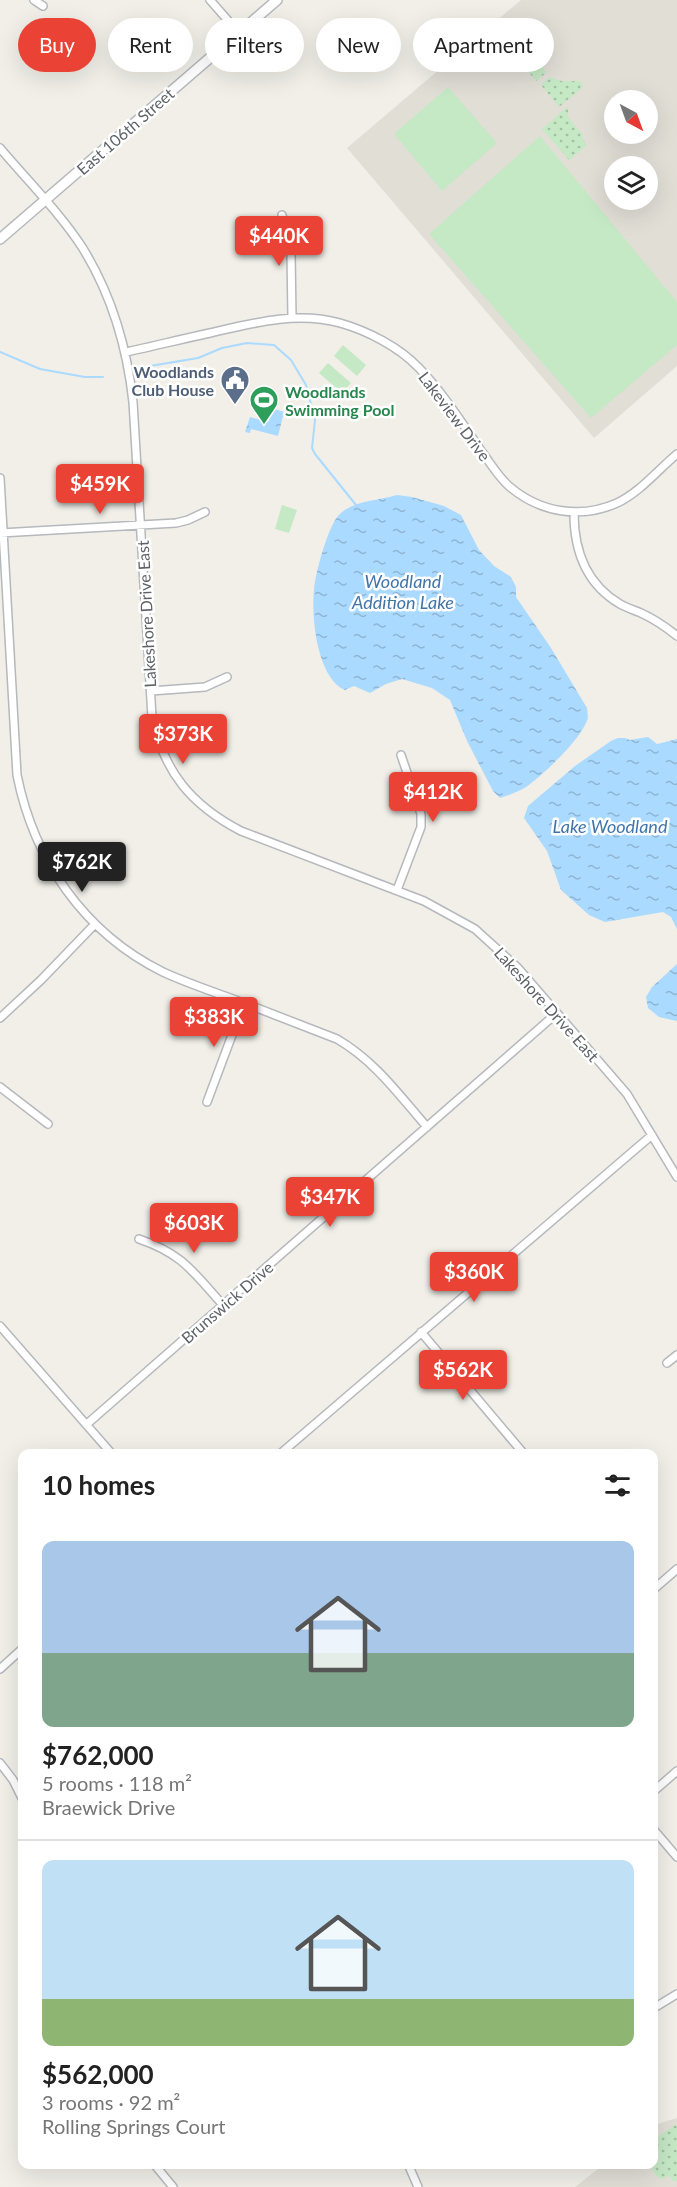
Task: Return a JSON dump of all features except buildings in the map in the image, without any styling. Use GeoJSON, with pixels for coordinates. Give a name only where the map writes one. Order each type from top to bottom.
{"type":"FeatureCollection","features":[{"type":"Feature","properties":{"kind":"street"},"geometry":{"type":"LineString","coordinates":[[34,0],[43,6]]}},
{"type":"Feature","properties":{"kind":"street"},"geometry":{"type":"LineString","coordinates":[[210,0],[226,18]]}},
{"type":"Feature","properties":{"kind":"street","name":"East 106th Street"},"geometry":{"type":"LineString","coordinates":[[256,18],[277,0]]}},
{"type":"Feature","properties":{"kind":"street","name":"East 106th Street"},"geometry":{"type":"LineString","coordinates":[[0,238],[205,62]]}},
{"type":"Feature","properties":{"kind":"street","name":"Lakeshore Drive East"},"geometry":{"type":"LineString","coordinates":[[0,148],[73,235],[95,270],[116,318],[126,352],[134,402],[152,717],[167,764],[185,789],[206,810],[241,831],[397,890],[447,912],[475,929],[518,968],[627,1094],[677,1177]]}},
{"type":"Feature","properties":{"kind":"street"},"geometry":{"type":"LineString","coordinates":[[282,214],[291,253],[292,317]]}},
{"type":"Feature","properties":{"kind":"street","name":"Lakeview Drive"},"geometry":{"type":"LineString","coordinates":[[126,352],[252,323],[292,317],[340,323],[392,347],[418,367],[511,488],[544,507],[574,513]]}},
{"type":"Feature","properties":{"kind":"street"},"geometry":{"type":"LineString","coordinates":[[677,454],[627,497],[606,507],[574,513],[578,552],[593,582],[609,597],[652,619],[677,636]]}},
{"type":"Feature","properties":{"kind":"street"},"geometry":{"type":"LineString","coordinates":[[0,478],[17,775],[23,805],[35,838],[59,883],[94,924],[119,944],[161,970],[337,1040],[356,1050],[376,1068],[427,1127]]}},
{"type":"Feature","properties":{"kind":"street"},"geometry":{"type":"LineString","coordinates":[[2,532],[176,523],[205,512]]}},
{"type":"Feature","properties":{"kind":"street"},"geometry":{"type":"LineString","coordinates":[[151,691],[205,687],[227,677]]}},
{"type":"Feature","properties":{"kind":"street"},"geometry":{"type":"LineString","coordinates":[[397,890],[421,827],[421,814],[402,754]]}},
{"type":"Feature","properties":{"kind":"street"},"geometry":{"type":"LineString","coordinates":[[0,1018],[41,980],[94,924]]}},
{"type":"Feature","properties":{"kind":"street"},"geometry":{"type":"LineString","coordinates":[[207,1102],[244,1003]]}},
{"type":"Feature","properties":{"kind":"street","name":"Brunswick Drive"},"geometry":{"type":"LineString","coordinates":[[87,1424],[557,1013]]}},
{"type":"Feature","properties":{"kind":"street"},"geometry":{"type":"LineString","coordinates":[[0,1088],[48,1124]]}},
{"type":"Feature","properties":{"kind":"street"},"geometry":{"type":"LineString","coordinates":[[286,1449],[652,1135]]}},
{"type":"Feature","properties":{"kind":"street"},"geometry":{"type":"LineString","coordinates":[[139,1239],[175,1254],[187,1264],[223,1305]]}},
{"type":"Feature","properties":{"kind":"street"},"geometry":{"type":"LineString","coordinates":[[0,1326],[108,1449]]}},
{"type":"Feature","properties":{"kind":"street"},"geometry":{"type":"LineString","coordinates":[[421,1332],[520,1449]]}},
{"type":"Feature","properties":{"kind":"street"},"geometry":{"type":"LineString","coordinates":[[667,1363],[677,1354]]}},
{"type":"Feature","properties":{"kind":"street"},"geometry":{"type":"LineString","coordinates":[[658,1586],[677,1569]]}},
{"type":"Feature","properties":{"kind":"street"},"geometry":{"type":"LineString","coordinates":[[0,1669],[18,1653]]}},
{"type":"Feature","properties":{"kind":"street"},"geometry":{"type":"LineString","coordinates":[[0,1763],[18,1790]]}},
{"type":"Feature","properties":{"kind":"street"},"geometry":{"type":"LineString","coordinates":[[658,1788],[677,1771]]}},
{"type":"Feature","properties":{"kind":"street"},"geometry":{"type":"LineString","coordinates":[[658,1835],[677,1857]]}},
{"type":"Feature","properties":{"kind":"street"},"geometry":{"type":"LineString","coordinates":[[658,2006],[677,1994]]}},
{"type":"Feature","properties":{"kind":"street"},"geometry":{"type":"LineString","coordinates":[[158,2169],[173,2187]]}},
{"type":"Feature","properties":{"kind":"street"},"geometry":{"type":"LineString","coordinates":[[410,2169],[418,2187]]}},
{"type":"Feature","properties":{"kind":"shaded area"},"geometry":{"type":"Polygon","coordinates":[[[521,0],[677,0],[677,366],[594,438],[347,148],[436,72],[554,72],[554,18],[500,18],[521,0]]]}},
{"type":"Feature","properties":{"kind":"shaded area"},"geometry":{"type":"Polygon","coordinates":[[[677,2118],[677,2187],[575,2187],[598,2169],[658,2169],[658,2124],[677,2118]]]}},
{"type":"Feature","properties":{"kind":"green space"},"geometry":{"type":"Polygon","coordinates":[[[528,72],[546,72],[546,73],[536,81],[528,72]]]}},
{"type":"Feature","properties":{"kind":"green space"},"geometry":{"type":"Polygon","coordinates":[[[550,77],[561,81],[579,81],[583,84],[582,88],[559,107],[541,85],[550,77]]]}},
{"type":"Feature","properties":{"kind":"green space"},"geometry":{"type":"Polygon","coordinates":[[[448,87],[497,143],[442,191],[394,134],[448,87]]]}},
{"type":"Feature","properties":{"kind":"green space"},"geometry":{"type":"Polygon","coordinates":[[[568,106],[568,117],[583,135],[583,140],[587,145],[569,160],[542,129],[568,106]]]}},
{"type":"Feature","properties":{"kind":"green space"},"geometry":{"type":"Polygon","coordinates":[[[540,136],[677,302],[677,345],[591,418],[429,234],[540,136]]]}},
{"type":"Feature","properties":{"kind":"green space"},"geometry":{"type":"Polygon","coordinates":[[[343,345],[366,365],[357,376],[334,356],[343,345]]]}},
{"type":"Feature","properties":{"kind":"green space"},"geometry":{"type":"Polygon","coordinates":[[[328,363],[351,383],[342,393],[319,373],[328,363]]]}},
{"type":"Feature","properties":{"kind":"green space"},"geometry":{"type":"Polygon","coordinates":[[[282,505],[297,510],[289,533],[275,529],[282,505]]]}},
{"type":"Feature","properties":{"kind":"green space"},"geometry":{"type":"Polygon","coordinates":[[[677,2124],[677,2181],[673,2181],[669,2176],[660,2179],[651,2169],[658,2169],[658,2136],[677,2124]]]}},
{"type":"Feature","properties":{"kind":"water","name":"Woodlands Swimming Pool"},"geometry":{"type":"Polygon","coordinates":[[[275,409],[284,412],[278,436],[251,429],[250,433],[245,432],[250,417],[268,422],[275,409]]]}},
{"type":"Feature","properties":{"kind":"water","name":"Woodland Addition Lake"},"geometry":{"type":"Polygon","coordinates":[[[397,495],[444,506],[461,515],[479,550],[494,566],[511,577],[516,587],[516,597],[551,648],[587,708],[588,717],[585,725],[571,745],[533,781],[510,795],[500,798],[493,791],[467,741],[450,700],[432,688],[402,679],[386,684],[370,693],[354,686],[345,690],[328,673],[322,660],[315,630],[313,602],[319,562],[330,530],[338,516],[350,507],[397,495]]]}},
{"type":"Feature","properties":{"kind":"water","name":"Lake Woodland"},"geometry":{"type":"Polygon","coordinates":[[[648,737],[657,744],[677,739],[677,929],[671,917],[663,912],[605,922],[589,915],[561,890],[547,851],[524,818],[528,806],[575,766],[611,741],[618,738],[630,740],[648,737]]]}},
{"type":"Feature","properties":{"kind":"water"},"geometry":{"type":"Polygon","coordinates":[[[677,964],[677,1021],[659,1017],[648,1008],[646,997],[652,987],[677,964]]]}},
{"type":"Feature","properties":{"kind":"waterway"},"geometry":{"type":"LineString","coordinates":[[144,367],[198,358],[222,348],[247,343],[274,345],[291,360],[306,385],[315,420],[312,448],[315,454],[356,505]]}},
{"type":"Feature","properties":{"kind":"waterway"},"geometry":{"type":"LineString","coordinates":[[0,352],[40,369],[85,377],[103,377]]}},
{"type":"Feature","properties":{"kind":"place","name":"Woodlands Club House"},"geometry":{"type":"Point","coordinates":[235,406]}},
{"type":"Feature","properties":{"kind":"place","name":"Woodlands Swimming Pool"},"geometry":{"type":"Point","coordinates":[264,426]}}]}
